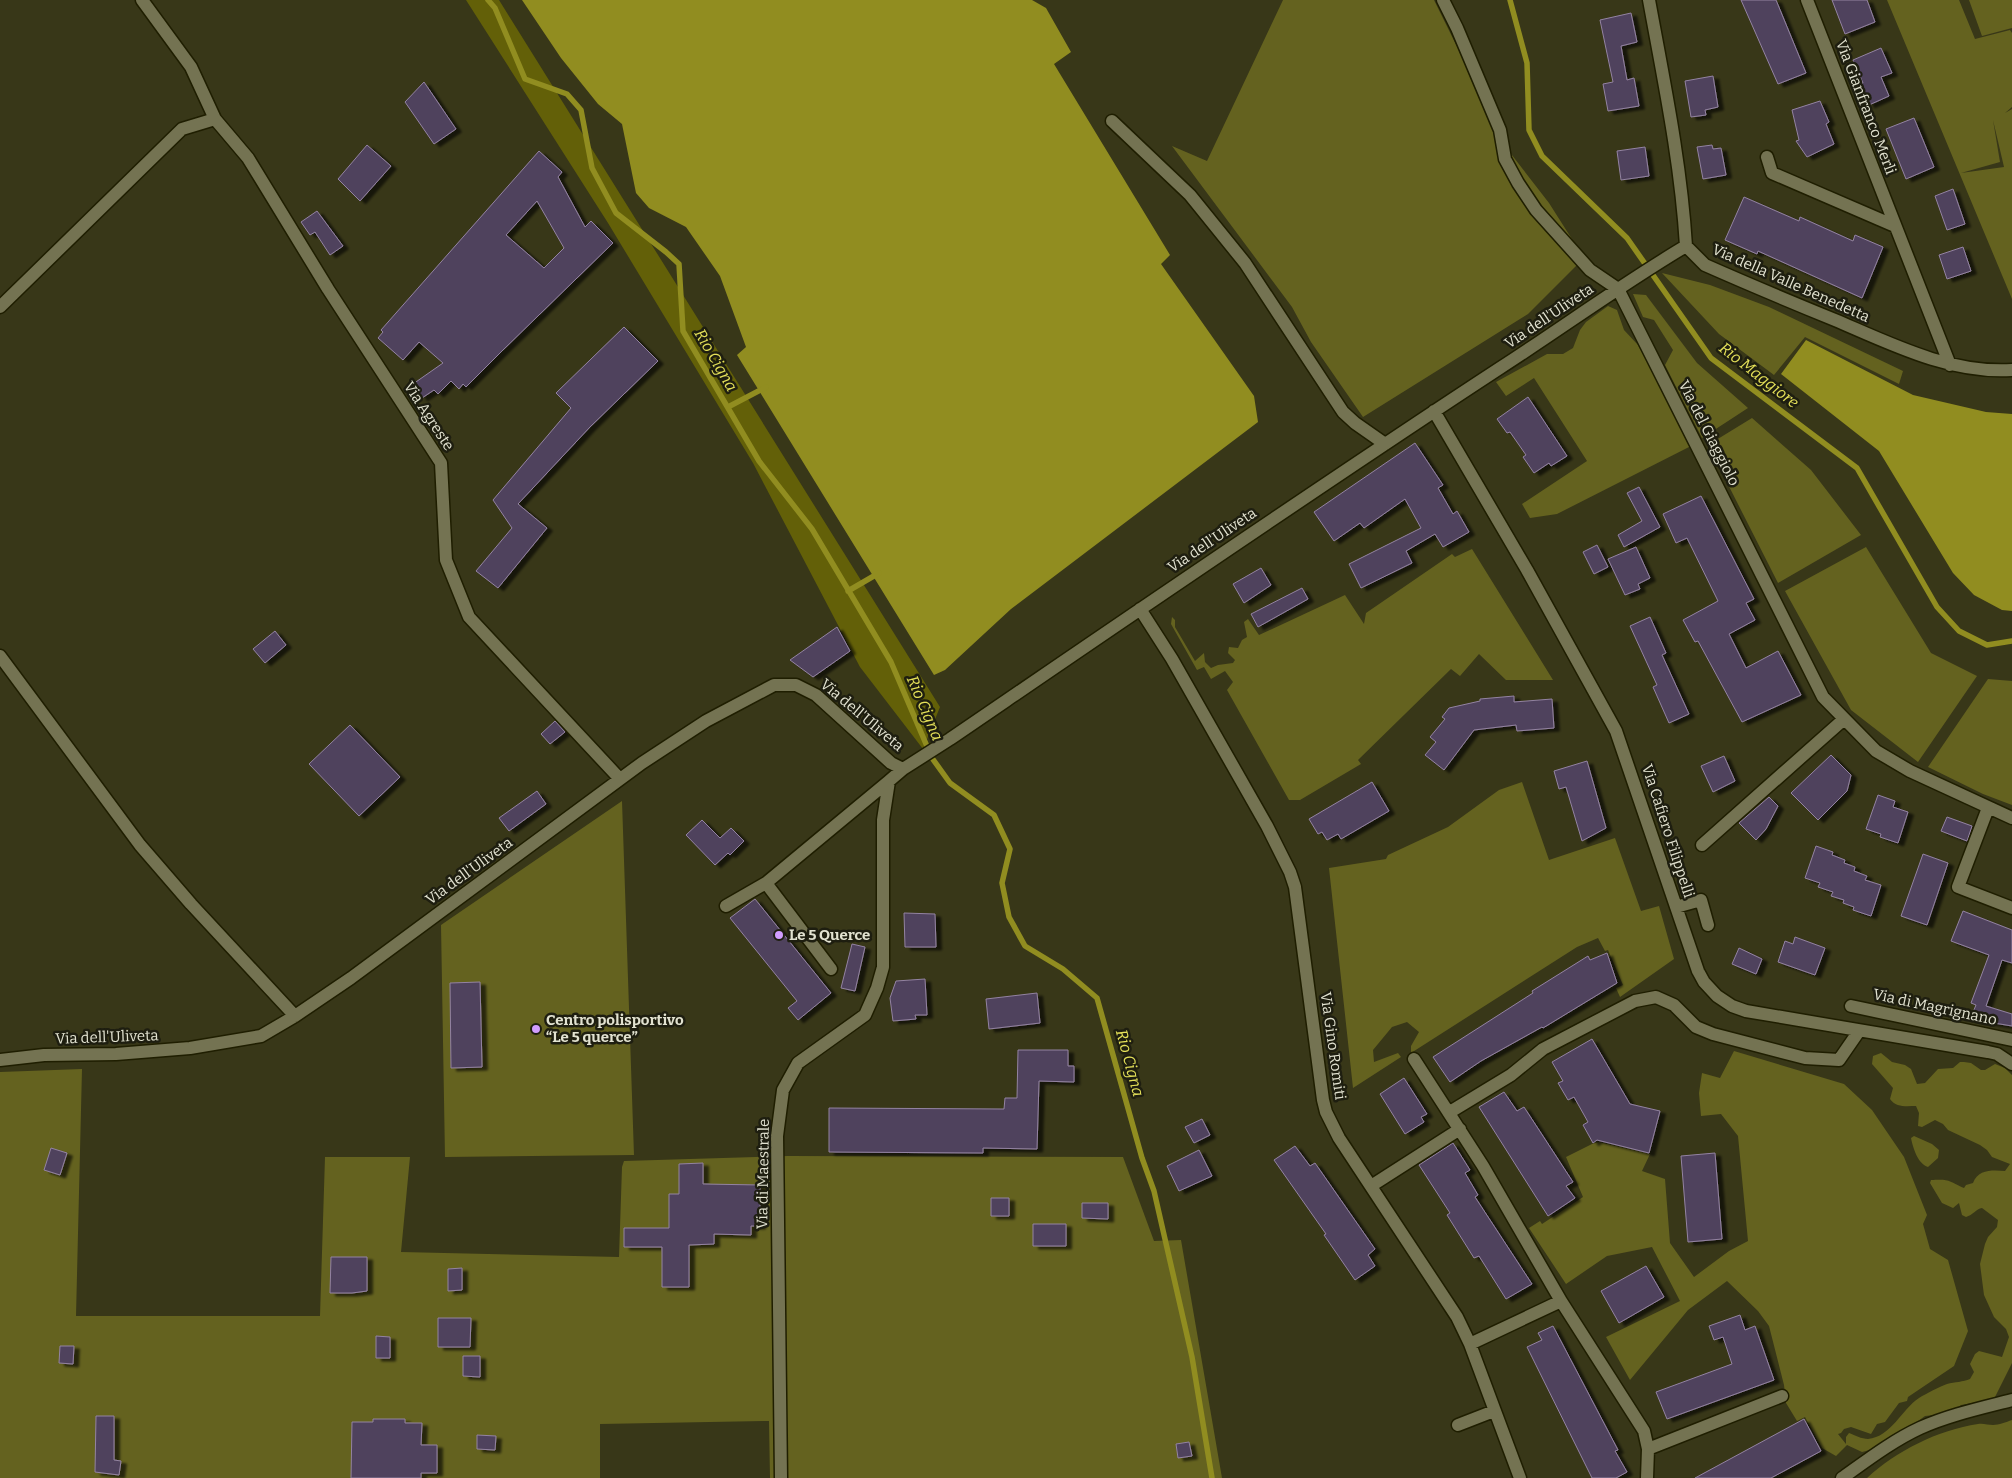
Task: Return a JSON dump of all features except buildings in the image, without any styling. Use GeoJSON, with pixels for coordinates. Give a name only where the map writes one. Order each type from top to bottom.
{"type":"FeatureCollection","features":[{"type":"Feature","properties":{"kind":"street","name":"Via Agreste"},"geometry":{"type":"LineString","coordinates":[[142,0],[191,67],[215,119],[248,158],[328,289],[441,463],[446,560],[468,617],[620,779]]}},
{"type":"Feature","properties":{"kind":"street"},"geometry":{"type":"LineString","coordinates":[[1443,0],[1457,28],[1500,130],[1505,159],[1518,183],[1536,210],[1590,270],[1618,288]]}},
{"type":"Feature","properties":{"kind":"street"},"geometry":{"type":"LineString","coordinates":[[1649,0],[1671,119],[1683,198],[1686,246]]}},
{"type":"Feature","properties":{"kind":"street","name":"Via Gianfranco Merli"},"geometry":{"type":"LineString","coordinates":[[1807,0],[1950,365]]}},
{"type":"Feature","properties":{"kind":"street"},"geometry":{"type":"LineString","coordinates":[[0,307],[182,129],[215,119]]}},
{"type":"Feature","properties":{"kind":"street"},"geometry":{"type":"LineString","coordinates":[[1112,121],[1190,195],[1245,263],[1343,412],[1385,444]]}},
{"type":"Feature","properties":{"kind":"street"},"geometry":{"type":"LineString","coordinates":[[1767,157],[1772,174],[1895,226]]}},
{"type":"Feature","properties":{"kind":"street","name":"Via dell'Uliveta"},"geometry":{"type":"LineString","coordinates":[[0,1060],[44,1055],[116,1054],[190,1048],[261,1036],[295,1016],[351,978],[620,779],[706,721],[774,685],[796,685],[816,695],[891,763],[903,768],[1237,542],[1558,331],[1618,288],[1686,246]]}},
{"type":"Feature","properties":{"kind":"street","name":"Via della Valle Benedetta"},"geometry":{"type":"LineString","coordinates":[[1686,246],[1705,265],[1882,341],[1950,365],[1989,370],[2012,370]]}},
{"type":"Feature","properties":{"kind":"street","name":"Via del Giaggiolo"},"geometry":{"type":"LineString","coordinates":[[1618,288],[1823,698],[1876,751],[1902,766],[2012,818]]}},
{"type":"Feature","properties":{"kind":"street","name":"Via Cafiero Filippelli"},"geometry":{"type":"LineString","coordinates":[[1434,411],[1527,570],[1616,731],[1698,971],[1710,990],[1725,1002],[1746,1011],[1988,1052],[1997,1054],[2012,1064]]}},
{"type":"Feature","properties":{"kind":"street","name":"Via Gino Romiti"},"geometry":{"type":"LineString","coordinates":[[1140,609],[1213,731],[1267,826],[1290,872],[1295,888],[1326,1112],[1339,1138],[1457,1317],[1470,1344],[1520,1478]]}},
{"type":"Feature","properties":{"kind":"street"},"geometry":{"type":"LineString","coordinates":[[0,656],[140,846],[190,904],[295,1016]]}},
{"type":"Feature","properties":{"kind":"street"},"geometry":{"type":"LineString","coordinates":[[1702,845],[1843,720]]}},
{"type":"Feature","properties":{"kind":"street"},"geometry":{"type":"LineString","coordinates":[[726,906],[766,883],[903,768]]}},
{"type":"Feature","properties":{"kind":"street","name":"Via di Maestrale"},"geometry":{"type":"LineString","coordinates":[[780,1478],[777,1136],[783,1090],[798,1063],[865,1016],[877,988],[883,967],[883,820],[889,781]]}},
{"type":"Feature","properties":{"kind":"street"},"geometry":{"type":"LineString","coordinates":[[1988,808],[1958,887],[2012,908]]}},
{"type":"Feature","properties":{"kind":"street"},"geometry":{"type":"LineString","coordinates":[[766,883],[831,969]]}},
{"type":"Feature","properties":{"kind":"street"},"geometry":{"type":"LineString","coordinates":[[1676,907],[1701,900],[1708,925]]}},
{"type":"Feature","properties":{"kind":"street"},"geometry":{"type":"LineString","coordinates":[[1450,1112],[1511,1075],[1543,1049],[1635,1001],[1656,997],[1674,1005],[1696,1027],[1713,1034],[1805,1058],[1820,1060],[1839,1060],[1859,1030]]}},
{"type":"Feature","properties":{"kind":"street","name":"Via di Magrignano"},"geometry":{"type":"LineString","coordinates":[[1851,1006],[2012,1040]]}},
{"type":"Feature","properties":{"kind":"street"},"geometry":{"type":"LineString","coordinates":[[1414,1059],[1450,1112],[1561,1301],[1644,1431],[1648,1449],[1647,1478]]}},
{"type":"Feature","properties":{"kind":"street"},"geometry":{"type":"LineString","coordinates":[[1371,1186],[1460,1129]]}},
{"type":"Feature","properties":{"kind":"street"},"geometry":{"type":"LineString","coordinates":[[1470,1344],[1561,1301]]}},
{"type":"Feature","properties":{"kind":"street"},"geometry":{"type":"LineString","coordinates":[[1648,1449],[1782,1396]]}},
{"type":"Feature","properties":{"kind":"street"},"geometry":{"type":"LineString","coordinates":[[1842,1478],[1888,1446],[1919,1428],[2012,1400]]}},
{"type":"Feature","properties":{"kind":"street"},"geometry":{"type":"LineString","coordinates":[[1458,1425],[1494,1411]]}},
{"type":"Feature","properties":{"kind":"shaded area"},"geometry":{"type":"Polygon","coordinates":[[[466,0],[499,0],[940,707],[923,749],[860,667],[753,463],[608,223],[466,0]]]}},
{"type":"Feature","properties":{"kind":"shaded area"},"geometry":{"type":"Polygon","coordinates":[[[522,0],[1032,0],[1046,8],[1071,52],[1054,64],[1170,255],[1161,264],[1254,396],[1258,422],[1011,609],[945,670],[934,675],[737,355],[746,347],[720,276],[686,227],[649,208],[636,193],[622,124],[598,104],[561,58],[522,0]]]}},
{"type":"Feature","properties":{"kind":"shaded area"},"geometry":{"type":"Polygon","coordinates":[[[1283,0],[1434,0],[1508,150],[1549,203],[1584,258],[1528,314],[1363,417],[1311,342],[1292,307],[1172,146],[1207,161],[1283,0]]]}},
{"type":"Feature","properties":{"kind":"shaded area"},"geometry":{"type":"Polygon","coordinates":[[[1887,0],[1959,0],[1975,39],[2010,30],[2012,33],[2012,107],[2005,113],[2012,109],[2012,299],[1887,0]],[[1993,120],[2000,162],[1961,173],[2004,167],[1993,120]]]}},
{"type":"Feature","properties":{"kind":"shaded area"},"geometry":{"type":"Polygon","coordinates":[[[1969,0],[2012,0],[2012,28],[1982,36],[1969,0]]]}},
{"type":"Feature","properties":{"kind":"shaded area"},"geometry":{"type":"Polygon","coordinates":[[[1662,273],[1710,285],[1769,307],[1903,371],[1899,384],[1805,337],[1774,375],[1719,334],[1662,273]]]}},
{"type":"Feature","properties":{"kind":"shaded area"},"geometry":{"type":"Polygon","coordinates":[[[1633,294],[1646,295],[1697,363],[1748,408],[1702,438],[1665,365],[1673,350],[1654,320],[1643,317],[1633,294]]]}},
{"type":"Feature","properties":{"kind":"shaded area"},"geometry":{"type":"Polygon","coordinates":[[[1608,306],[1617,310],[1624,330],[1638,345],[1691,446],[1557,514],[1530,518],[1522,504],[1587,461],[1534,378],[1506,396],[1496,382],[1547,354],[1563,354],[1573,348],[1580,330],[1586,322],[1608,306]]]}},
{"type":"Feature","properties":{"kind":"shaded area"},"geometry":{"type":"Polygon","coordinates":[[[1806,340],[1913,395],[1986,412],[2012,414],[2012,611],[2002,610],[1974,595],[1953,573],[1879,451],[1781,374],[1806,340]]]}},
{"type":"Feature","properties":{"kind":"shaded area"},"geometry":{"type":"Polygon","coordinates":[[[1752,418],[1811,470],[1861,535],[1778,583],[1708,445],[1752,418]]]}},
{"type":"Feature","properties":{"kind":"shaded area"},"geometry":{"type":"Polygon","coordinates":[[[1866,547],[1931,653],[1977,676],[1918,762],[1851,710],[1785,591],[1866,547]]]}},
{"type":"Feature","properties":{"kind":"shaded area"},"geometry":{"type":"Polygon","coordinates":[[[1472,549],[1553,680],[1506,680],[1479,654],[1460,676],[1451,669],[1358,760],[1361,764],[1300,800],[1289,800],[1227,690],[1233,682],[1225,671],[1211,679],[1204,667],[1197,670],[1171,624],[1172,617],[1175,620],[1175,627],[1195,661],[1204,653],[1205,662],[1211,668],[1233,663],[1235,660],[1228,653],[1229,647],[1238,648],[1242,640],[1247,637],[1244,622],[1248,619],[1259,635],[1345,595],[1364,624],[1366,613],[1452,554],[1455,557],[1472,549]]]}},
{"type":"Feature","properties":{"kind":"shaded area"},"geometry":{"type":"Polygon","coordinates":[[[1988,679],[2012,681],[2012,805],[1983,794],[1928,767],[1988,679]]]}},
{"type":"Feature","properties":{"kind":"shaded area"},"geometry":{"type":"Polygon","coordinates":[[[1522,782],[1549,860],[1615,838],[1641,911],[1659,906],[1674,959],[1620,997],[1616,988],[1623,985],[1608,950],[1605,951],[1598,938],[1577,947],[1411,1053],[1411,1046],[1419,1032],[1407,1022],[1392,1027],[1373,1050],[1374,1062],[1398,1053],[1401,1057],[1353,1088],[1329,868],[1386,859],[1388,855],[1448,827],[1499,790],[1522,782]]]}},
{"type":"Feature","properties":{"kind":"shaded area","name":"Centro polisportivo “Le 5 querce”"},"geometry":{"type":"Polygon","coordinates":[[[622,801],[634,1155],[445,1157],[441,925],[622,801]]]}},
{"type":"Feature","properties":{"kind":"shaded area"},"geometry":{"type":"Polygon","coordinates":[[[1734,1051],[1844,1084],[1872,1110],[1904,1157],[1927,1215],[1923,1224],[1930,1249],[1948,1260],[1968,1331],[1954,1366],[1908,1397],[1907,1401],[1899,1403],[1885,1422],[1877,1424],[1871,1434],[1851,1427],[1844,1429],[1838,1434],[1846,1444],[1846,1437],[1849,1433],[1866,1439],[1876,1437],[1890,1428],[1919,1398],[1947,1384],[1970,1379],[1974,1372],[1970,1364],[1975,1354],[1979,1351],[2002,1357],[2009,1337],[2006,1329],[1994,1317],[1984,1295],[1980,1264],[1985,1244],[1988,1237],[1997,1227],[1998,1220],[1982,1208],[1966,1217],[1962,1215],[1959,1203],[1953,1208],[1942,1203],[1930,1183],[1931,1180],[1946,1180],[1964,1188],[1966,1185],[1973,1183],[1978,1175],[1986,1171],[2005,1171],[2010,1164],[1992,1157],[1980,1145],[1948,1130],[1943,1124],[1935,1120],[1922,1127],[1918,1126],[1919,1113],[1916,1106],[1902,1106],[1892,1102],[1890,1099],[1893,1088],[1872,1064],[1873,1056],[1881,1053],[1892,1062],[1905,1065],[1911,1069],[1917,1084],[1925,1083],[1938,1069],[1953,1068],[1960,1062],[1971,1063],[1981,1070],[1985,1070],[1995,1064],[2005,1068],[2012,1075],[2012,1363],[1994,1399],[1961,1405],[1952,1413],[1925,1416],[1885,1445],[1862,1452],[1847,1445],[1836,1456],[1822,1448],[1805,1417],[1797,1421],[1786,1403],[1784,1385],[1769,1326],[1758,1311],[1727,1281],[1688,1310],[1630,1380],[1606,1337],[1680,1301],[1652,1247],[1607,1256],[1566,1284],[1529,1228],[1540,1221],[1542,1224],[1583,1197],[1566,1157],[1599,1142],[1650,1154],[1642,1171],[1665,1179],[1670,1243],[1694,1277],[1729,1251],[1748,1241],[1738,1136],[1721,1114],[1701,1116],[1699,1093],[1702,1073],[1720,1078],[1734,1051]]]}},
{"type":"Feature","properties":{"kind":"shaded area"},"geometry":{"type":"Polygon","coordinates":[[[82,1069],[76,1316],[320,1316],[325,1157],[410,1157],[401,1252],[619,1257],[622,1167],[624,1161],[788,1156],[1123,1157],[1154,1241],[1181,1240],[1222,1478],[770,1478],[769,1421],[600,1424],[600,1478],[0,1478],[0,1072],[82,1069]]]}},
{"type":"Feature","properties":{"kind":"shaded area"},"geometry":{"type":"Polygon","coordinates":[[[1914,1136],[1932,1144],[1939,1150],[1938,1158],[1928,1167],[1921,1163],[1916,1155],[1911,1138],[1914,1136]]]}},
{"type":"Feature","properties":{"kind":"shaded area"},"geometry":{"type":"Polygon","coordinates":[[[2012,1420],[2012,1478],[1867,1478],[1878,1468],[1904,1451],[1948,1431],[1980,1424],[1995,1425],[2012,1420]]]}},
{"type":"Feature","properties":{"kind":"waterway","name":"Rio Cigna"},"geometry":{"type":"LineString","coordinates":[[488,0],[495,8],[525,79],[567,94],[581,110],[592,168],[616,213],[679,264],[683,331],[759,461],[812,529],[891,662],[932,758],[950,783],[994,815],[1010,849],[1002,883],[1009,917],[1025,946],[1063,969],[1097,998],[1142,1158],[1154,1191],[1192,1357],[1212,1478]]}},
{"type":"Feature","properties":{"kind":"waterway","name":"Rio Maggiore"},"geometry":{"type":"LineString","coordinates":[[1510,0],[1527,63],[1529,130],[1542,156],[1627,238],[1711,358],[1857,468],[1937,607],[1959,631],[1987,645],[2012,641]]}},
{"type":"Feature","properties":{"kind":"waterway"},"geometry":{"type":"LineString","coordinates":[[728,407],[766,387]]}},
{"type":"Feature","properties":{"kind":"waterway"},"geometry":{"type":"LineString","coordinates":[[848,591],[879,573]]}},
{"type":"Feature","properties":{"kind":"place","name":"Le 5 Querce"},"geometry":{"type":"Point","coordinates":[779,935]}},
{"type":"Feature","properties":{"kind":"place","name":"Centro polisportivo “Le 5 querce”"},"geometry":{"type":"Point","coordinates":[536,1029]}}]}
